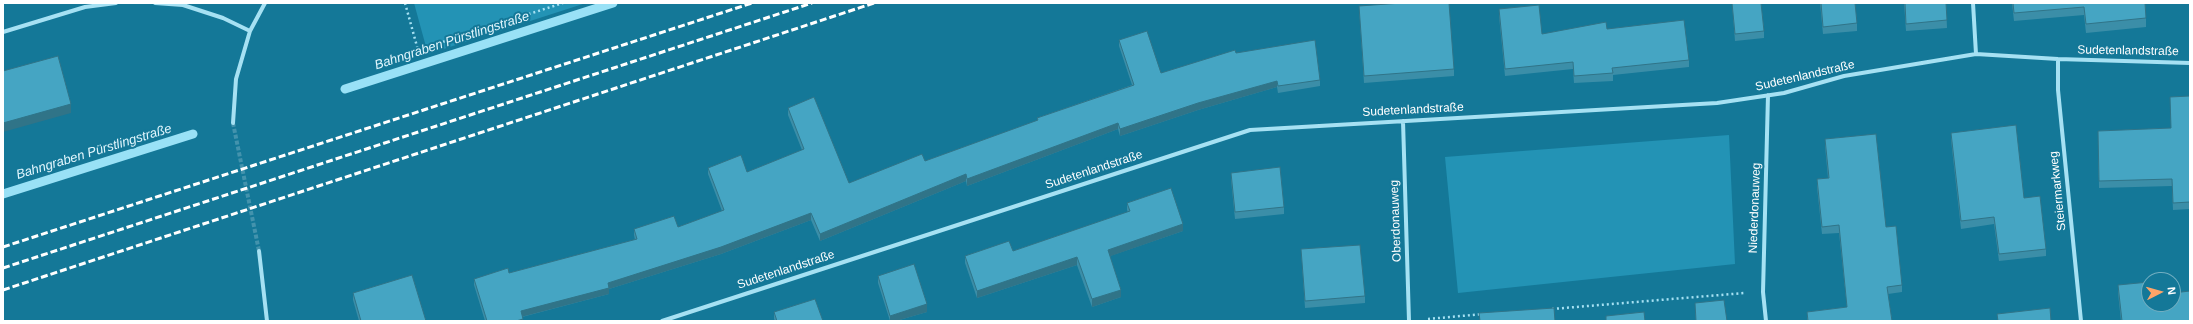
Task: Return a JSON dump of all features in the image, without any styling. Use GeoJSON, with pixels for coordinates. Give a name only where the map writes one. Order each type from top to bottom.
{"type":"FeatureCollection","features":[{"type":"Feature","properties":{"kind":"street"},"geometry":{"type":"LineString","coordinates":[[3,32],[85,7],[116,3]]}},
{"type":"Feature","properties":{"kind":"street"},"geometry":{"type":"LineString","coordinates":[[155,3],[183,5],[223,18],[250,31]]}},
{"type":"Feature","properties":{"kind":"street"},"geometry":{"type":"LineString","coordinates":[[233,123],[236,79],[250,31],[265,3]]}},
{"type":"Feature","properties":{"kind":"street"},"geometry":{"type":"LineString","coordinates":[[1974,3],[1976,54]]}},
{"type":"Feature","properties":{"kind":"street","name":"Sudetenlandstraße"},"geometry":{"type":"LineString","coordinates":[[662,321],[669,320],[1250,130],[1717,103],[1768,95],[1844,76],[1976,54],[2058,59],[2190,62]]}},
{"type":"Feature","properties":{"kind":"street","name":"Steiermarkweg"},"geometry":{"type":"LineString","coordinates":[[2058,59],[2058,90],[2081,321]]}},
{"type":"Feature","properties":{"kind":"street","name":"Niederdonauweg"},"geometry":{"type":"LineString","coordinates":[[1766,321],[1763,292],[1768,95]]}},
{"type":"Feature","properties":{"kind":"street","name":"Oberdonauweg"},"geometry":{"type":"LineString","coordinates":[[1403,121],[1409,321]]}},
{"type":"Feature","properties":{"kind":"street"},"geometry":{"type":"LineString","coordinates":[[259,251],[268,321]]}},
{"type":"Feature","properties":{"kind":"path"},"geometry":{"type":"LineString","coordinates":[[405,3],[418,50],[563,3]]}},
{"type":"Feature","properties":{"kind":"path"},"geometry":{"type":"LineString","coordinates":[[1549,309],[1763,292]]}},
{"type":"Feature","properties":{"kind":"path"},"geometry":{"type":"LineString","coordinates":[[1409,321],[1487,314]]}},
{"type":"Feature","properties":{"kind":"shaded area"},"geometry":{"type":"Polygon","coordinates":[[[414,3],[586,3],[428,54],[414,3]]]}},
{"type":"Feature","properties":{"kind":"shaded area"},"geometry":{"type":"Polygon","coordinates":[[[1729,135],[1735,264],[1458,293],[1445,157],[1729,135]]]}},
{"type":"Feature","properties":{"kind":"building"},"geometry":{"type":"Polygon","coordinates":[[[1402,3],[1449,3],[1454,69],[1364,76],[1359,6],[1402,3]]]}},
{"type":"Feature","properties":{"kind":"building"},"geometry":{"type":"Polygon","coordinates":[[[1732,3],[1761,3],[1764,31],[1735,34],[1732,3]]]}},
{"type":"Feature","properties":{"kind":"building"},"geometry":{"type":"Polygon","coordinates":[[[1821,3],[1855,3],[1857,23],[1823,27],[1821,3]]]}},
{"type":"Feature","properties":{"kind":"building"},"geometry":{"type":"Polygon","coordinates":[[[1905,3],[1946,3],[1947,20],[1906,24],[1905,3]]]}},
{"type":"Feature","properties":{"kind":"building"},"geometry":{"type":"Polygon","coordinates":[[[2013,3],[2145,3],[2146,18],[2086,24],[2084,7],[2014,13],[2013,3]]]}},
{"type":"Feature","properties":{"kind":"building"},"geometry":{"type":"Polygon","coordinates":[[[1539,5],[1542,34],[1606,22],[1607,29],[1684,20],[1689,60],[1612,68],[1613,73],[1574,76],[1573,62],[1505,69],[1499,9],[1539,5]]]}},
{"type":"Feature","properties":{"kind":"building"},"geometry":{"type":"Polygon","coordinates":[[[1147,31],[1161,73],[1235,50],[1236,53],[1315,40],[1320,80],[1278,86],[1277,81],[1198,103],[1120,129],[1118,123],[967,179],[966,174],[820,234],[811,213],[721,247],[608,283],[609,288],[521,311],[523,319],[516,321],[487,321],[474,279],[508,268],[509,273],[637,239],[634,229],[674,216],[678,227],[724,210],[708,168],[741,155],[747,172],[804,149],[788,108],[814,97],[849,183],[922,154],[925,161],[1038,120],[1037,118],[1134,85],[1119,40],[1147,31]]]}},
{"type":"Feature","properties":{"kind":"building"},"geometry":{"type":"Polygon","coordinates":[[[58,56],[71,104],[3,123],[3,71],[58,56]]]}},
{"type":"Feature","properties":{"kind":"building"},"geometry":{"type":"Polygon","coordinates":[[[2190,96],[2190,202],[2173,203],[2172,179],[2099,181],[2098,131],[2171,128],[2170,97],[2190,96]]]}},
{"type":"Feature","properties":{"kind":"building"},"geometry":{"type":"Polygon","coordinates":[[[2016,125],[2024,198],[2040,196],[2046,249],[1999,254],[1994,217],[1961,221],[1951,133],[2016,125]]]}},
{"type":"Feature","properties":{"kind":"building"},"geometry":{"type":"Polygon","coordinates":[[[1876,134],[1886,227],[1896,226],[1902,285],[1887,287],[1892,321],[1808,321],[1807,312],[1847,307],[1839,225],[1822,227],[1817,179],[1829,178],[1825,139],[1876,134]]]}},
{"type":"Feature","properties":{"kind":"building"},"geometry":{"type":"Polygon","coordinates":[[[1280,167],[1284,207],[1235,212],[1231,173],[1280,167]]]}},
{"type":"Feature","properties":{"kind":"building"},"geometry":{"type":"Polygon","coordinates":[[[1171,188],[1183,224],[1108,250],[1121,290],[1092,299],[1077,257],[977,291],[965,256],[1009,241],[1013,251],[1130,211],[1127,203],[1171,188]]]}},
{"type":"Feature","properties":{"kind":"building"},"geometry":{"type":"Polygon","coordinates":[[[1360,245],[1365,296],[1305,301],[1301,249],[1360,245]]]}},
{"type":"Feature","properties":{"kind":"building"},"geometry":{"type":"Polygon","coordinates":[[[914,264],[927,304],[890,316],[878,276],[914,264]]]}},
{"type":"Feature","properties":{"kind":"building"},"geometry":{"type":"Polygon","coordinates":[[[412,275],[426,321],[361,321],[353,293],[412,275]]]}},
{"type":"Feature","properties":{"kind":"building"},"geometry":{"type":"Polygon","coordinates":[[[2141,283],[2141,312],[2181,312],[2181,292],[2190,291],[2190,321],[2122,321],[2118,285],[2141,283]]]}},
{"type":"Feature","properties":{"kind":"building"},"geometry":{"type":"Polygon","coordinates":[[[815,299],[823,321],[777,321],[774,312],[815,299]]]}},
{"type":"Feature","properties":{"kind":"building"},"geometry":{"type":"Polygon","coordinates":[[[1724,300],[1727,321],[1696,321],[1695,303],[1724,300]]]}},
{"type":"Feature","properties":{"kind":"building"},"geometry":{"type":"Polygon","coordinates":[[[1554,308],[1555,321],[1480,321],[1479,313],[1554,308]]]}},
{"type":"Feature","properties":{"kind":"building"},"geometry":{"type":"Polygon","coordinates":[[[2050,308],[2051,321],[1998,321],[1997,314],[2050,308]]]}},
{"type":"Feature","properties":{"kind":"building"},"geometry":{"type":"Polygon","coordinates":[[[1644,312],[1645,321],[1606,321],[1606,316],[1644,312]]]}},
{"type":"Feature","properties":{"kind":"waterway","name":"Bahngraben Pürstlingstraße"},"geometry":{"type":"LineString","coordinates":[[345,89],[613,3]]}},
{"type":"Feature","properties":{"kind":"waterway","name":"Bahngraben Pürstlingstraße"},"geometry":{"type":"LineString","coordinates":[[3,194],[193,134]]}},
{"type":"Feature","properties":{"kind":"tunnel"},"geometry":{"type":"LineString","coordinates":[[233,123],[259,251]]}},
{"type":"Feature","properties":{"kind":"railway"},"geometry":{"type":"LineString","coordinates":[[3,247],[752,3]]}},
{"type":"Feature","properties":{"kind":"railway"},"geometry":{"type":"LineString","coordinates":[[3,268],[812,3]]}},
{"type":"Feature","properties":{"kind":"railway"},"geometry":{"type":"LineString","coordinates":[[3,290],[874,3]]}}]}
